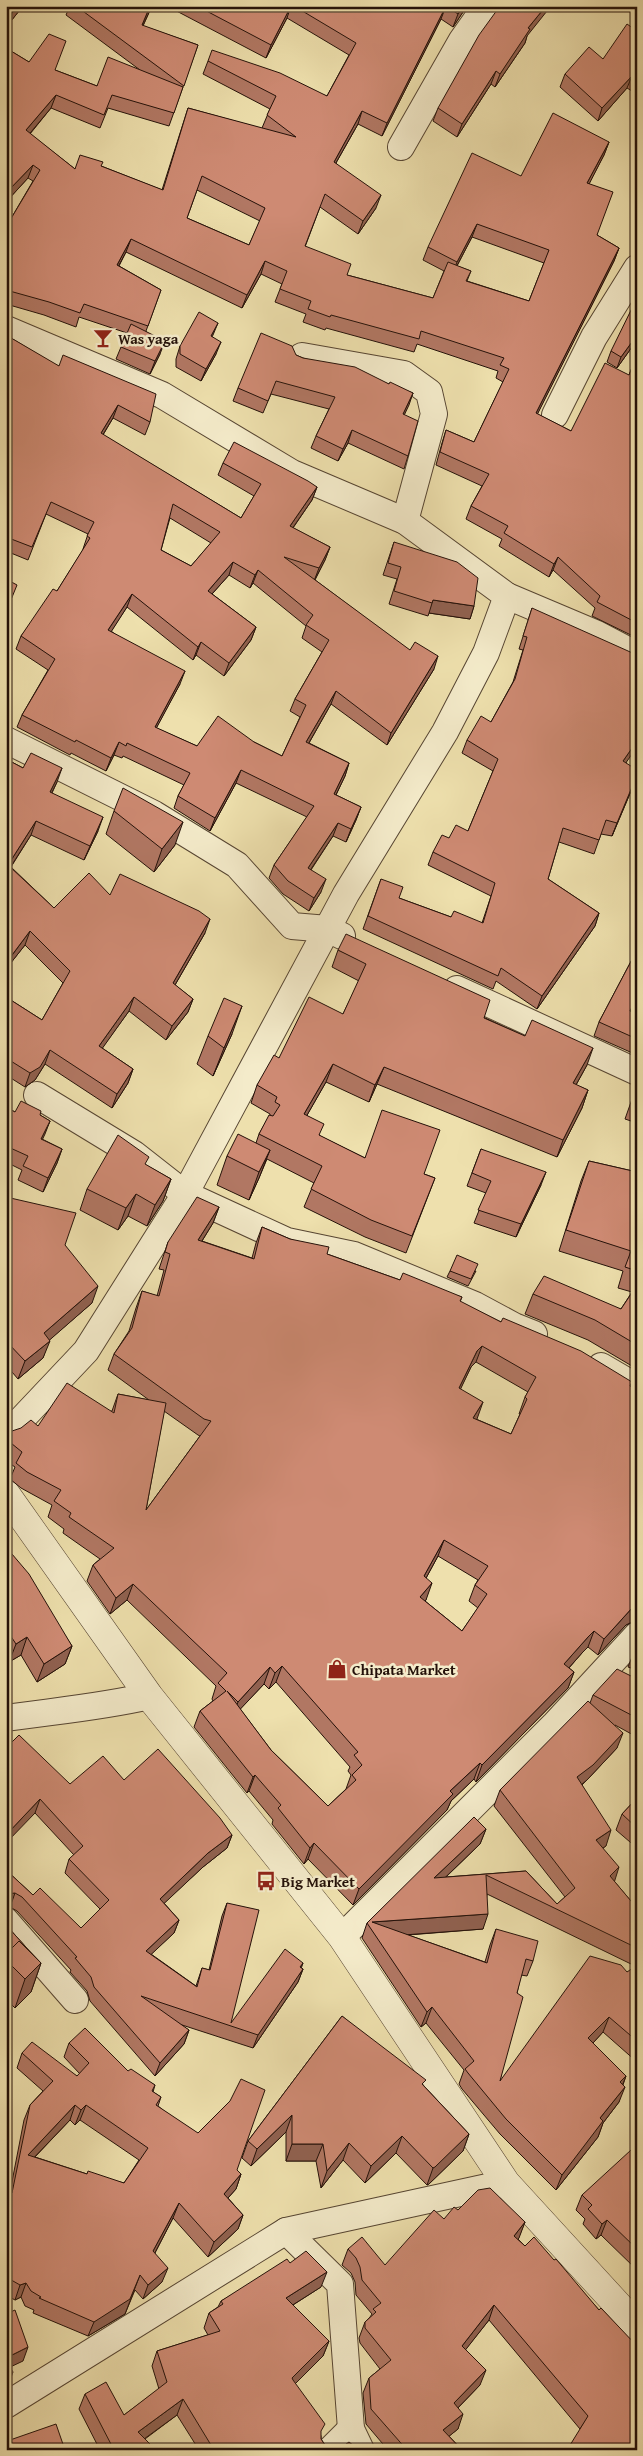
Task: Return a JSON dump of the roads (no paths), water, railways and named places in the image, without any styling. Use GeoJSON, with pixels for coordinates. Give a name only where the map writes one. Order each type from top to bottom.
{"type":"FeatureCollection","features":[{"type":"Feature","properties":{"kind":"street"},"geometry":{"type":"LineString","coordinates":[[401,147],[462,40],[486,6]]}},
{"type":"Feature","properties":{"kind":"street"},"geometry":{"type":"LineString","coordinates":[[555,415],[594,337],[637,268]]}},
{"type":"Feature","properties":{"kind":"street"},"geometry":{"type":"LineString","coordinates":[[6,329],[162,395],[292,473],[406,521],[507,596],[596,634],[637,655]]}},
{"type":"Feature","properties":{"kind":"street"},"geometry":{"type":"LineString","coordinates":[[302,356],[404,374],[429,392],[434,414],[406,521]]}},
{"type":"Feature","properties":{"kind":"street"},"geometry":{"type":"LineString","coordinates":[[6,1433],[18,1423],[86,1350],[185,1194],[346,894],[445,732],[486,653],[507,596]]}},
{"type":"Feature","properties":{"kind":"street"},"geometry":{"type":"LineString","coordinates":[[6,740],[154,814],[237,865],[292,926],[328,929],[364,946]]}},
{"type":"Feature","properties":{"kind":"street"},"geometry":{"type":"LineString","coordinates":[[435,979],[637,1072]]}},
{"type":"Feature","properties":{"kind":"street"},"geometry":{"type":"LineString","coordinates":[[37,1095],[134,1154],[185,1194],[287,1241],[354,1255],[475,1304],[514,1326],[556,1344]]}},
{"type":"Feature","properties":{"kind":"street"},"geometry":{"type":"LineString","coordinates":[[582,1354],[637,1387]]}},
{"type":"Feature","properties":{"kind":"street"},"geometry":{"type":"LineString","coordinates":[[6,1494],[150,1696],[342,1937],[506,2183],[637,2326]]}},
{"type":"Feature","properties":{"kind":"street"},"geometry":{"type":"LineString","coordinates":[[342,1937],[554,1725],[637,1635]]}},
{"type":"Feature","properties":{"kind":"street"},"geometry":{"type":"LineString","coordinates":[[6,1718],[52,1711],[108,1706],[150,1696]]}},
{"type":"Feature","properties":{"kind":"street"},"geometry":{"type":"LineString","coordinates":[[6,1921],[75,2000]]}},
{"type":"Feature","properties":{"kind":"street"},"geometry":{"type":"LineString","coordinates":[[6,2406],[286,2231],[506,2183]]}},
{"type":"Feature","properties":{"kind":"street"},"geometry":{"type":"LineString","coordinates":[[286,2231],[340,2284],[356,2440],[330,2450]]}},
{"type":"Feature","properties":{"kind":"place","name":"Was yaga"},"geometry":{"type":"Point","coordinates":[103,338]}},
{"type":"Feature","properties":{"kind":"place","name":"Chipata Market"},"geometry":{"type":"Point","coordinates":[337,1669]}},
{"type":"Feature","properties":{"kind":"place","name":"Big Market"},"geometry":{"type":"Point","coordinates":[266,1881]}}]}
